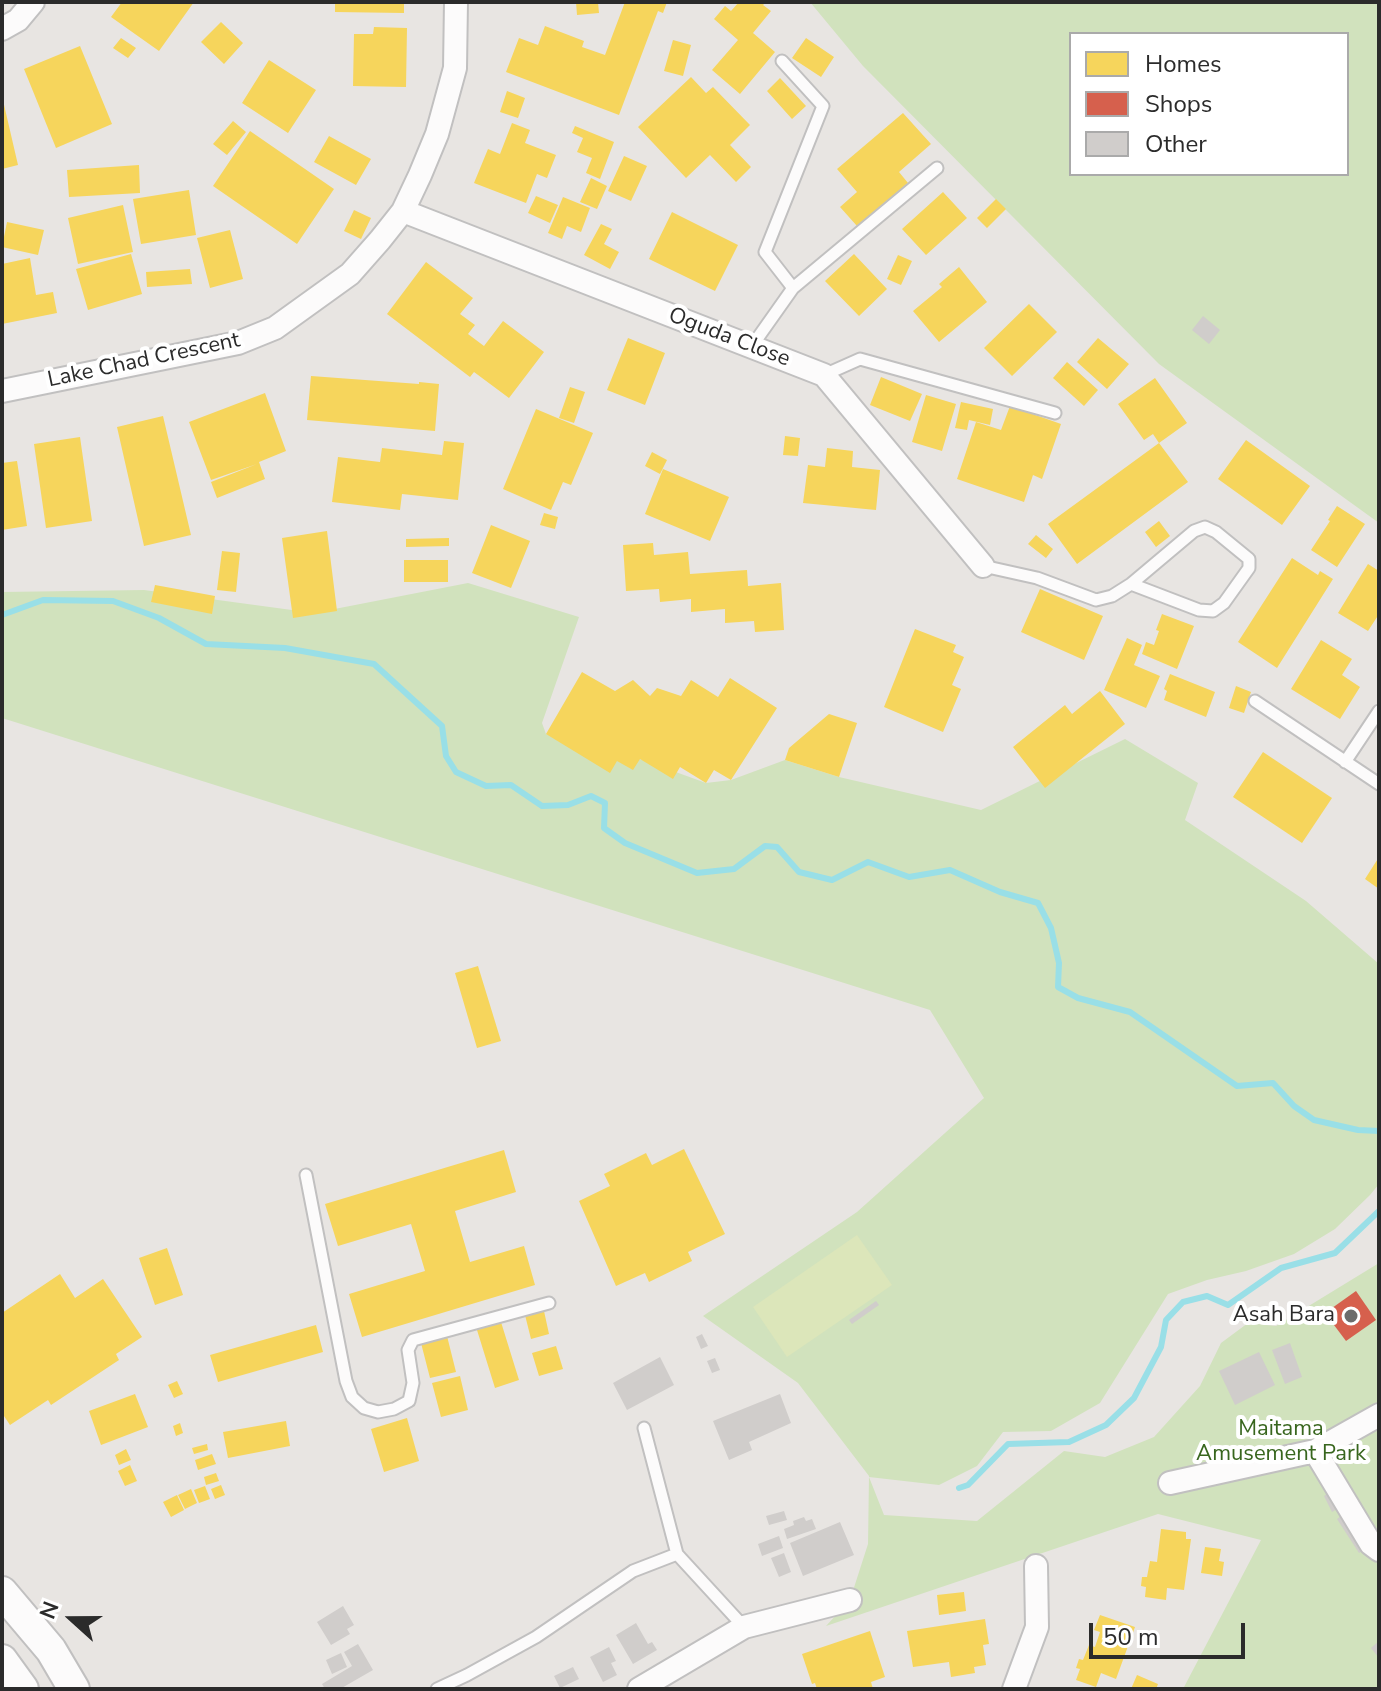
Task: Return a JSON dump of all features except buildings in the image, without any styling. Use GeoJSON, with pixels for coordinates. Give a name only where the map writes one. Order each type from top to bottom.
{"type":"FeatureCollection","features":[{"type":"Feature","properties":{"kind":"street"},"geometry":{"type":"LineString","coordinates":[[2,29],[18,20],[33,2]]}},
{"type":"Feature","properties":{"kind":"street","name":"Lake Chad Crescent"},"geometry":{"type":"LineString","coordinates":[[2,391],[238,343],[275,328],[350,274],[403,211],[437,134],[455,68],[456,2]]}},
{"type":"Feature","properties":{"kind":"street","name":"Oguda Close"},"geometry":{"type":"LineString","coordinates":[[403,211],[824,375],[983,566]]}},
{"type":"Feature","properties":{"kind":"street"},"geometry":{"type":"LineString","coordinates":[[1170,1483],[1315,1451],[1379,1415]]}},
{"type":"Feature","properties":{"kind":"street"},"geometry":{"type":"LineString","coordinates":[[1315,1451],[1371,1544],[1379,1550]]}},
{"type":"Feature","properties":{"kind":"street"},"geometry":{"type":"LineString","coordinates":[[1014,1689],[1037,1627],[1036,1566]]}},
{"type":"Feature","properties":{"kind":"street"},"geometry":{"type":"LineString","coordinates":[[2,1592],[51,1650],[74,1689]]}},
{"type":"Feature","properties":{"kind":"street"},"geometry":{"type":"LineString","coordinates":[[639,1689],[744,1627],[850,1600]]}},
{"type":"Feature","properties":{"kind":"street"},"geometry":{"type":"LineString","coordinates":[[2,1660],[23,1689]]}},
{"type":"Feature","properties":{"kind":"lane"},"geometry":{"type":"LineString","coordinates":[[782,61],[823,106],[765,252],[793,288]]}},
{"type":"Feature","properties":{"kind":"lane"},"geometry":{"type":"LineString","coordinates":[[752,346],[793,288],[937,168]]}},
{"type":"Feature","properties":{"kind":"lane"},"geometry":{"type":"LineString","coordinates":[[824,375],[860,359],[1055,413]]}},
{"type":"Feature","properties":{"kind":"lane"},"geometry":{"type":"LineString","coordinates":[[983,566],[1037,578],[1096,600],[1112,596],[1131,584],[1194,531],[1205,527],[1216,532],[1249,559],[1249,568],[1224,603],[1213,611],[1199,610],[1131,584]]}},
{"type":"Feature","properties":{"kind":"lane"},"geometry":{"type":"LineString","coordinates":[[1255,701],[1379,784]]}},
{"type":"Feature","properties":{"kind":"lane"},"geometry":{"type":"LineString","coordinates":[[1345,762],[1379,711]]}},
{"type":"Feature","properties":{"kind":"lane"},"geometry":{"type":"LineString","coordinates":[[306,1175],[346,1381],[352,1397],[364,1408],[386,1411],[409,1401],[413,1383],[408,1350],[413,1340],[549,1303]]}},
{"type":"Feature","properties":{"kind":"lane"},"geometry":{"type":"LineString","coordinates":[[644,1428],[677,1554],[744,1627]]}},
{"type":"Feature","properties":{"kind":"lane"},"geometry":{"type":"LineString","coordinates":[[437,1689],[536,1637],[633,1571],[677,1554]]}},
{"type":"Feature","properties":{"kind":"green space"},"geometry":{"type":"Polygon","coordinates":[[[810,2],[1379,2],[1379,523],[1159,364],[863,66],[810,2]]]}},
{"type":"Feature","properties":{"kind":"green space","name":"Maitama Amusement Park"},"geometry":{"type":"Polygon","coordinates":[[[468,583],[579,617],[542,723],[546,734],[617,761],[640,759],[706,783],[731,780],[785,760],[839,777],[981,810],[1125,739],[1198,783],[1185,820],[1306,901],[1379,964],[1379,1184],[1370,1195],[1335,1229],[1294,1254],[1168,1294],[1100,1403],[1051,1431],[1003,1432],[977,1466],[939,1485],[869,1477],[884,1515],[977,1521],[1064,1451],[1105,1457],[1154,1437],[1200,1386],[1221,1343],[1248,1323],[1276,1326],[1379,1263],[1379,1689],[1183,1689],[1261,1540],[1158,1514],[826,1626],[850,1600],[868,1544],[869,1476],[798,1383],[703,1316],[857,1212],[984,1098],[930,1010],[2,718],[2,592],[144,590],[314,613],[468,583]]]}},
{"type":"Feature","properties":{"kind":"green space"},"geometry":{"type":"Polygon","coordinates":[[[857,1235],[892,1285],[787,1357],[753,1307],[857,1235]]]}},
{"type":"Feature","properties":{"kind":"waterway"},"geometry":{"type":"LineString","coordinates":[[2,615],[43,600],[113,601],[159,618],[206,644],[285,648],[374,664],[442,726],[446,756],[456,772],[486,786],[511,785],[542,806],[568,805],[591,796],[605,803],[604,828],[625,843],[697,873],[734,869],[765,846],[777,847],[799,872],[832,880],[868,862],[909,877],[950,870],[1000,892],[1038,903],[1051,928],[1059,963],[1058,987],[1078,998],[1130,1012],[1237,1086],[1273,1083],[1294,1106],[1314,1120],[1358,1130],[1379,1131]]}},
{"type":"Feature","properties":{"kind":"waterway"},"geometry":{"type":"LineString","coordinates":[[959,1488],[968,1485],[1008,1444],[1069,1442],[1106,1425],[1134,1398],[1161,1347],[1166,1320],[1183,1302],[1207,1296],[1228,1305],[1281,1268],[1335,1253],[1379,1211]]}},
{"type":"Feature","properties":{"kind":"place","name":"Asah Bara"},"geometry":{"type":"Point","coordinates":[1351,1316]}}]}
